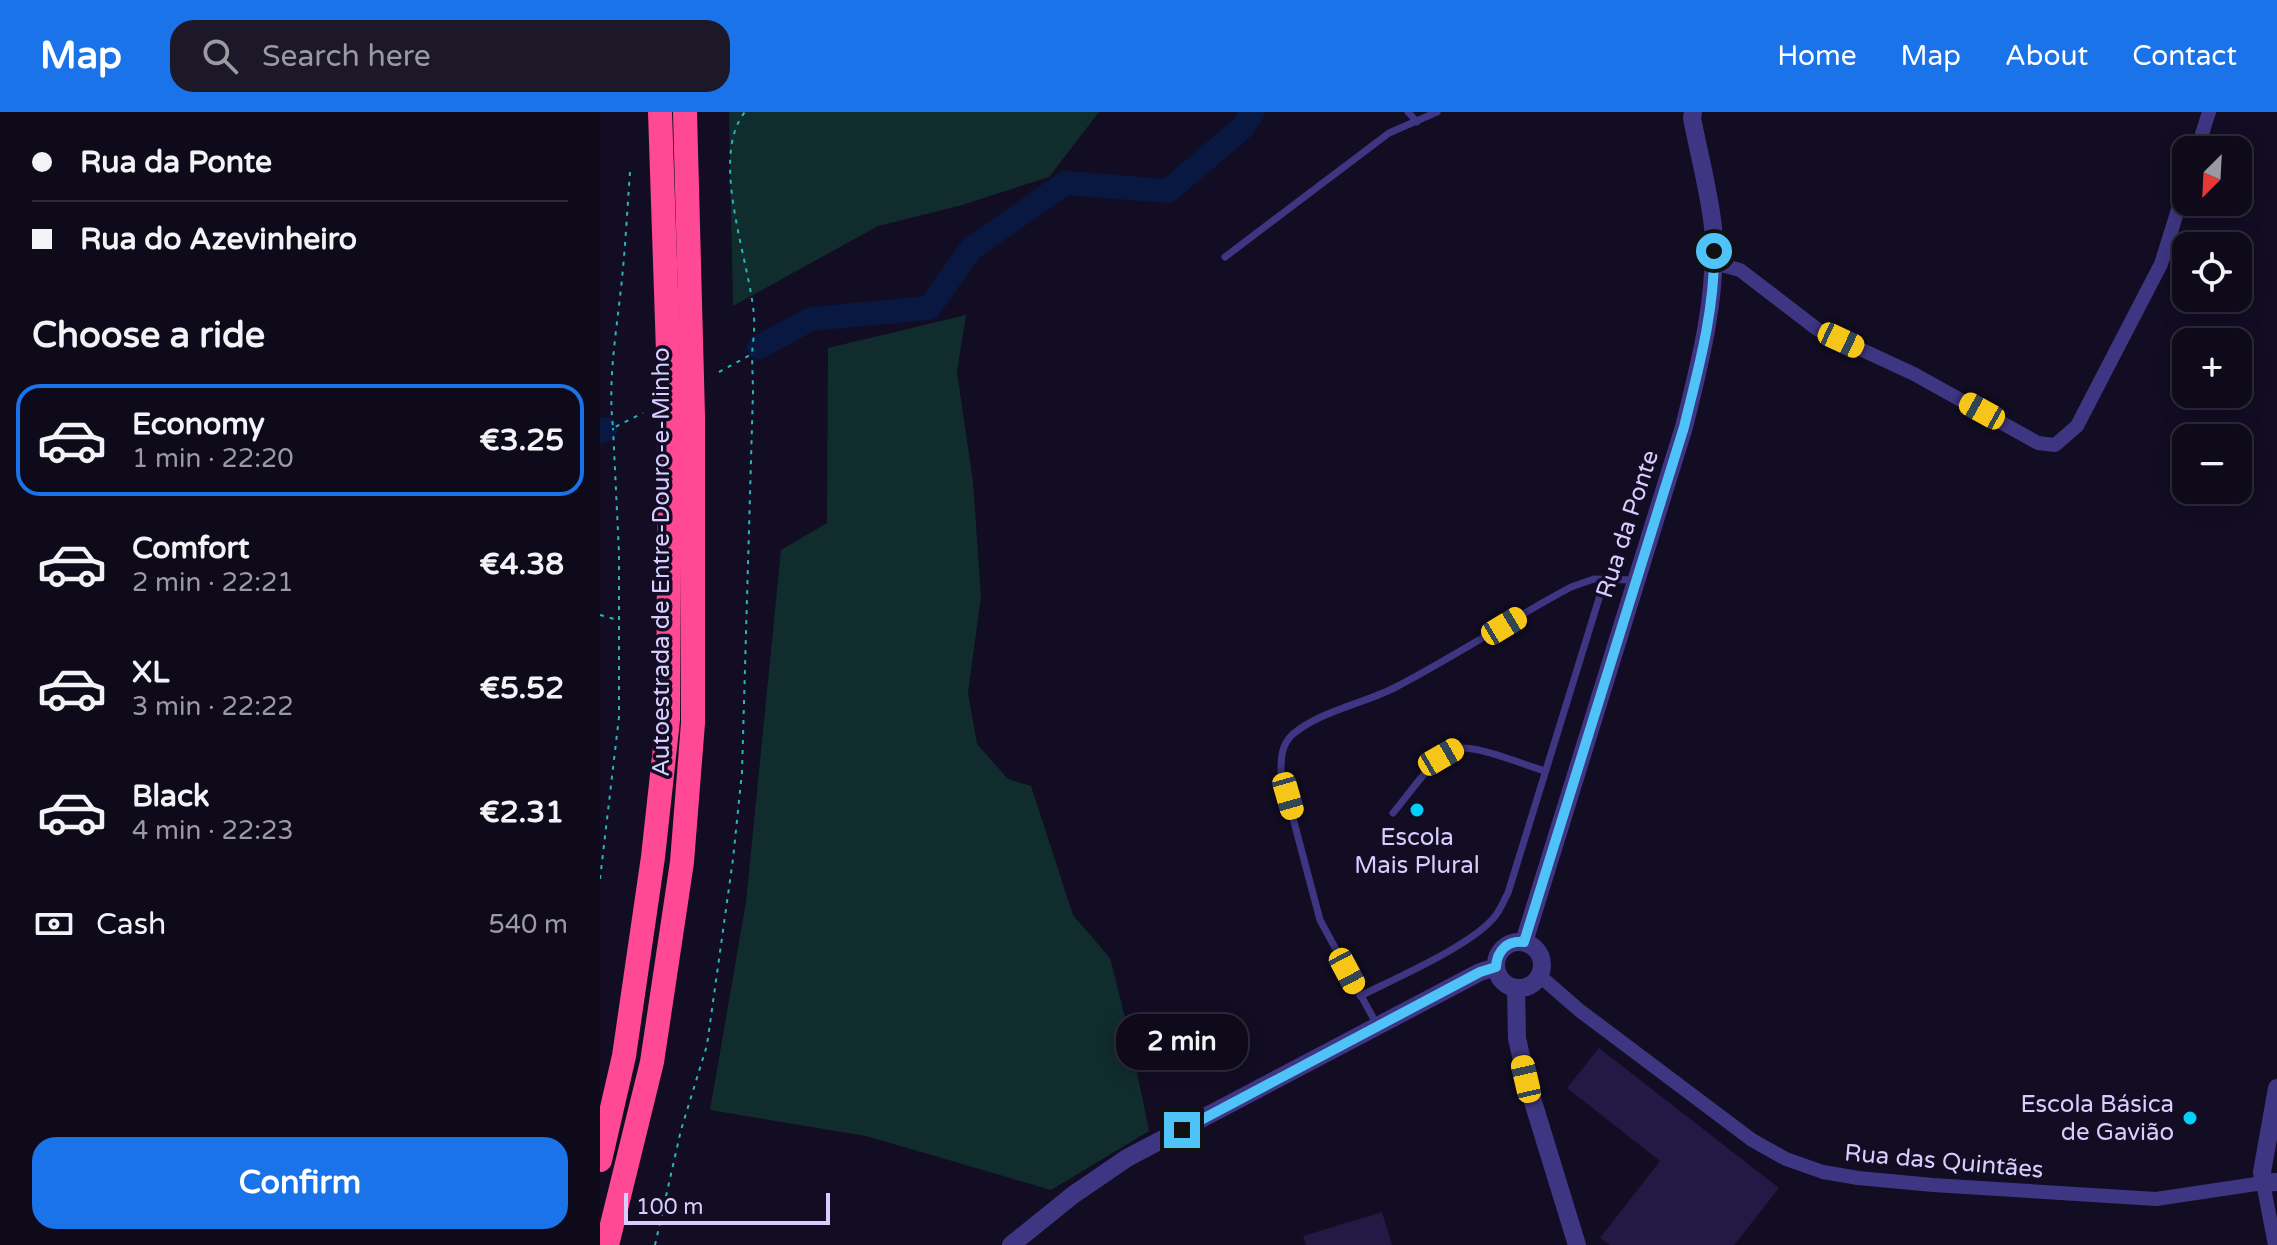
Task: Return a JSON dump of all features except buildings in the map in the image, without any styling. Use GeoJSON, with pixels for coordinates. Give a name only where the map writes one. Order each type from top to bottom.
{"type":"FeatureCollection","features":[{"type":"Feature","properties":{"kind":"highway","name":"Autoestrada de Entre-Douro-e-Minho"},"geometry":{"type":"LineString","coordinates":[[600,1160],[624,1056],[653,857],[668,720],[670,412],[660,112]]}},
{"type":"Feature","properties":{"kind":"highway","name":"Autoestrada de Entre-Douro-e-Minho"},"geometry":{"type":"LineString","coordinates":[[607,1245],[652,1062],[682,862],[693,723],[693,416],[685,112]]}},
{"type":"Feature","properties":{"kind":"street","name":"Rua da Ponte"},"geometry":{"type":"LineString","coordinates":[[1524,942],[1696,380],[1714,263],[1712,224],[1693,112]]}},
{"type":"Feature","properties":{"kind":"street"},"geometry":{"type":"LineString","coordinates":[[2201,136],[2209,112]]}},
{"type":"Feature","properties":{"kind":"street"},"geometry":{"type":"LineString","coordinates":[[1714,263],[1740,270],[1817,329],[1914,374],[2038,443],[2055,445],[2077,426],[2161,264],[2176,216]]}},
{"type":"Feature","properties":{"kind":"street"},"geometry":{"type":"LineString","coordinates":[[1524,942],[1537,949],[1543,969],[1530,986],[1516,988],[1502,981],[1496,967],[1498,955],[1506,945],[1524,942]]}},
{"type":"Feature","properties":{"kind":"street"},"geometry":{"type":"LineString","coordinates":[[1011,1245],[1073,1195],[1127,1158],[1377,1025],[1480,972],[1496,967]]}},
{"type":"Feature","properties":{"kind":"street","name":"Rua das Quintães"},"geometry":{"type":"LineString","coordinates":[[1540,976],[1579,1010],[1752,1140],[1786,1159],[1823,1172],[1918,1183],[2156,1199],[2270,1182]]}},
{"type":"Feature","properties":{"kind":"street"},"geometry":{"type":"LineString","coordinates":[[1516,988],[1517,1038],[1526,1079],[1577,1245]]}},
{"type":"Feature","properties":{"kind":"street"},"geometry":{"type":"LineString","coordinates":[[2275,1245],[2266,1145],[2277,1088]]}},
{"type":"Feature","properties":{"kind":"lane"},"geometry":{"type":"LineString","coordinates":[[1408,112],[1417,122]]}},
{"type":"Feature","properties":{"kind":"lane"},"geometry":{"type":"LineString","coordinates":[[1225,257],[1389,133],[1437,112]]}},
{"type":"Feature","properties":{"kind":"lane"},"geometry":{"type":"LineString","coordinates":[[1377,1025],[1320,920],[1281,773],[1281,753],[1290,736],[1311,721],[1371,699],[1435,667],[1571,587],[1594,579],[1634,580]]}},
{"type":"Feature","properties":{"kind":"lane"},"geometry":{"type":"LineString","coordinates":[[1360,996],[1423,965],[1481,929],[1495,916],[1508,893],[1605,579]]}},
{"type":"Feature","properties":{"kind":"lane"},"geometry":{"type":"LineString","coordinates":[[1393,813],[1441,757],[1456,748],[1473,749],[1545,771]]}},
{"type":"Feature","properties":{"kind":"path"},"geometry":{"type":"LineString","coordinates":[[655,1245],[681,1130],[707,1045],[733,859],[742,756],[754,317],[730,188],[734,134],[745,112]]}},
{"type":"Feature","properties":{"kind":"path"},"geometry":{"type":"LineString","coordinates":[[600,879],[619,717],[619,553],[611,407],[614,335],[630,172]]}},
{"type":"Feature","properties":{"kind":"path"},"geometry":{"type":"LineString","coordinates":[[719,372],[752,354]]}},
{"type":"Feature","properties":{"kind":"path"},"geometry":{"type":"LineString","coordinates":[[613,428],[643,413]]}},
{"type":"Feature","properties":{"kind":"path"},"geometry":{"type":"LineString","coordinates":[[600,615],[618,620]]}},
{"type":"Feature","properties":{"kind":"green space"},"geometry":{"type":"Polygon","coordinates":[[[729,112],[1099,112],[1049,177],[962,205],[878,226],[733,306],[729,112]]]}},
{"type":"Feature","properties":{"kind":"green space"},"geometry":{"type":"Polygon","coordinates":[[[966,315],[957,372],[973,482],[981,596],[968,693],[977,744],[1008,779],[1031,786],[1073,915],[1110,958],[1149,1131],[1051,1190],[866,1136],[710,1110],[746,902],[781,550],[827,523],[828,348],[966,315]]]}},
{"type":"Feature","properties":{"kind":"waterway"},"geometry":{"type":"LineString","coordinates":[[759,347],[811,319],[929,308],[971,249],[1065,183],[1168,191],[1242,128],[1253,112]]}},
{"type":"Feature","properties":{"kind":"waterway"},"geometry":{"type":"LineString","coordinates":[[600,432],[606,429]]}},
{"type":"Feature","properties":{"kind":"place","name":"Escola Mais Plural"},"geometry":{"type":"Point","coordinates":[1417,810]}},
{"type":"Feature","properties":{"kind":"place","name":"Escola Básica de Gavião"},"geometry":{"type":"Point","coordinates":[2190,1118]}},
{"type":"Feature","properties":{"kind":"route"},"geometry":{"type":"LineString","coordinates":[[1182,1130],[1377,1025],[1480,972],[1496,967],[1498,955],[1506,945],[1524,942],[1684,427],[1696,380],[1711,294],[1714,251]]}}]}
